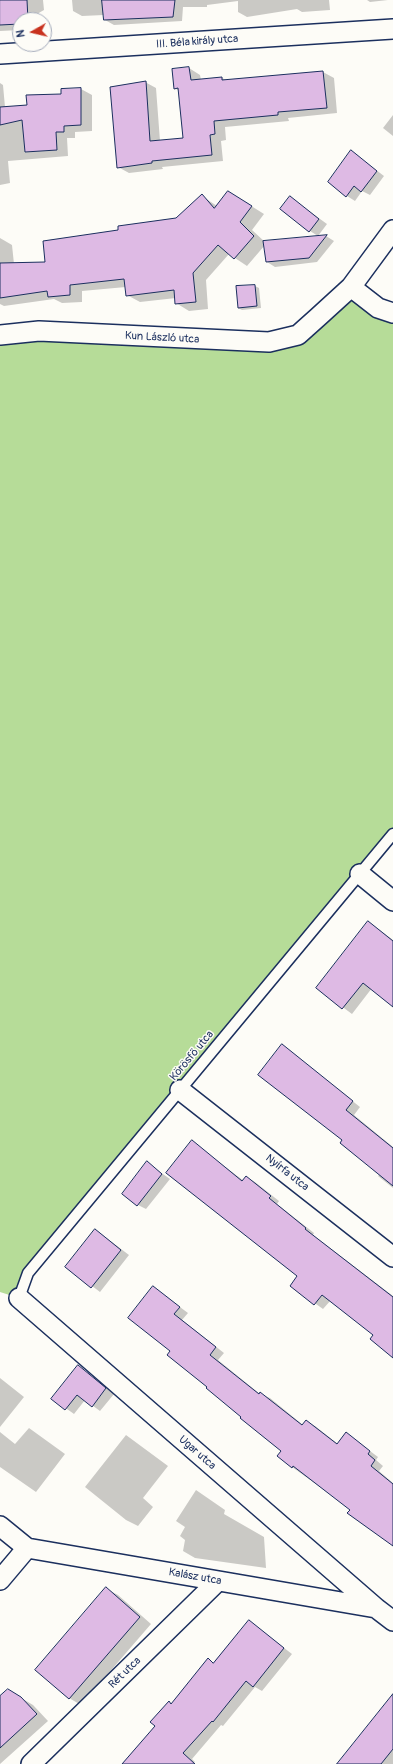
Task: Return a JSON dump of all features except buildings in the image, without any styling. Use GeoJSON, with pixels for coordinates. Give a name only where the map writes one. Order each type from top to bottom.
{"type":"FeatureCollection","features":[{"type":"Feature","properties":{"kind":"street","name":"III. Béla király utca"},"geometry":{"type":"LineString","coordinates":[[0,54],[393,29]]}},
{"type":"Feature","properties":{"kind":"street","name":"Kun László utca"},"geometry":{"type":"LineString","coordinates":[[0,335],[39,331],[269,342],[298,335],[351,287],[393,230]]}},
{"type":"Feature","properties":{"kind":"street"},"geometry":{"type":"LineString","coordinates":[[351,287],[378,308],[393,313]]}},
{"type":"Feature","properties":{"kind":"street"},"geometry":{"type":"LineString","coordinates":[[360,874],[393,901]]}},
{"type":"Feature","properties":{"kind":"street","name":"Nyírfa utca"},"geometry":{"type":"LineString","coordinates":[[180,1090],[393,1257]]}},
{"type":"Feature","properties":{"kind":"street","name":"Ugar utca"},"geometry":{"type":"LineString","coordinates":[[19,1298],[376,1608]]}},
{"type":"Feature","properties":{"kind":"street","name":"Kalász utca"},"geometry":{"type":"LineString","coordinates":[[0,1526],[27,1548],[376,1608],[393,1621]]}},
{"type":"Feature","properties":{"kind":"street"},"geometry":{"type":"LineString","coordinates":[[0,1580],[27,1548]]}},
{"type":"Feature","properties":{"kind":"street","name":"Rét utca"},"geometry":{"type":"LineString","coordinates":[[31,1764],[218,1581]]}},
{"type":"Feature","properties":{"kind":"lane","name":"Körösfő utca"},"geometry":{"type":"LineString","coordinates":[[19,1298],[28,1273],[393,834]]}},
{"type":"Feature","properties":{"kind":"green space"},"geometry":{"type":"Polygon","coordinates":[[[351,287],[393,313],[393,834],[28,1273],[19,1298],[0,1292],[0,334],[298,335],[351,287]]]}}]}
